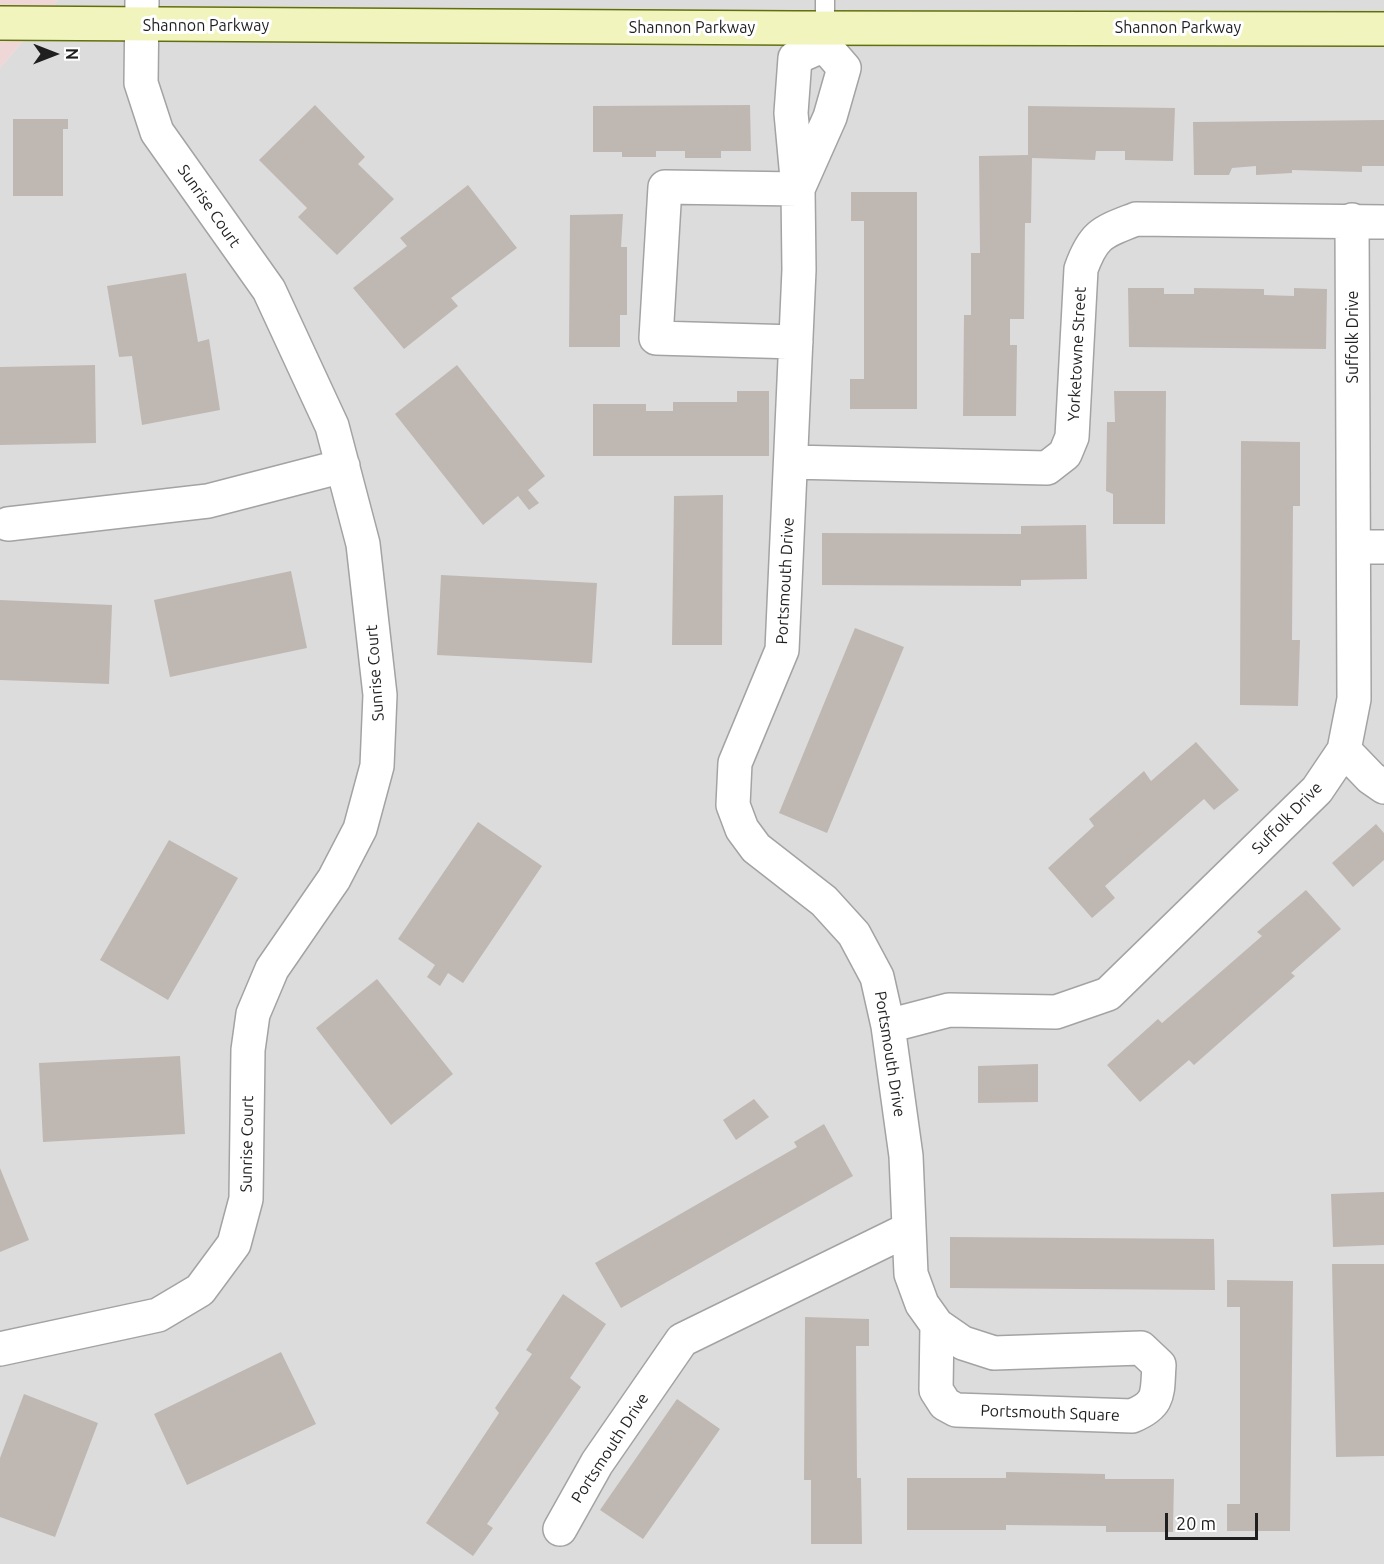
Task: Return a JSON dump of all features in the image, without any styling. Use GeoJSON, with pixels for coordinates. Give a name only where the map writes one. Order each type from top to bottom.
{"type":"FeatureCollection","features":[{"type":"Feature","properties":{"kind":"street","name":"Shannon Parkway"},"geometry":{"type":"LineString","coordinates":[[0,23],[142,13],[824,24],[1384,29]]}},
{"type":"Feature","properties":{"kind":"street","name":"Sunrise Court"},"geometry":{"type":"LineString","coordinates":[[0,1349],[158,1315],[200,1290],[234,1244],[246,1199],[248,1050],[253,1014],[272,969],[334,879],[360,830],[377,766],[380,695],[363,544],[332,426],[269,290],[157,132],[141,83],[142,13]]}},
{"type":"Feature","properties":{"kind":"street","name":"Portsmouth Drive"},"geometry":{"type":"LineString","coordinates":[[798,189],[830,117],[844,68],[824,24],[795,58],[791,113],[798,189],[799,270],[782,650],[735,763],[733,805],[742,829],[756,848],[824,901],[854,934],[877,977],[888,1026],[906,1156],[911,1274],[922,1304],[938,1325]]}},
{"type":"Feature","properties":{"kind":"street"},"geometry":{"type":"LineString","coordinates":[[796,342],[656,338],[665,187],[798,189]]}},
{"type":"Feature","properties":{"kind":"street","name":"Yorketowne Street"},"geometry":{"type":"LineString","coordinates":[[791,462],[1047,468],[1065,454],[1072,437],[1081,269],[1089,249],[1103,232],[1136,219],[1384,222]]}},
{"type":"Feature","properties":{"kind":"street","name":"Suffolk Drive"},"geometry":{"type":"LineString","coordinates":[[888,1026],[949,1010],[1056,1012],[1108,994],[1317,790],[1344,750],[1354,699],[1369,547],[1352,220]]}},
{"type":"Feature","properties":{"kind":"street"},"geometry":{"type":"LineString","coordinates":[[8,524],[208,501],[343,466]]}},
{"type":"Feature","properties":{"kind":"street"},"geometry":{"type":"LineString","coordinates":[[1344,750],[1384,788]]}},
{"type":"Feature","properties":{"kind":"street","name":"Portsmouth Drive"},"geometry":{"type":"LineString","coordinates":[[560,1529],[597,1463],[682,1340],[909,1229]]}},
{"type":"Feature","properties":{"kind":"street","name":"Portsmouth Square"},"geometry":{"type":"LineString","coordinates":[[938,1325],[963,1343],[994,1353],[1141,1348],[1159,1365],[1157,1396],[1147,1410],[1132,1416],[956,1410],[945,1404],[936,1390],[938,1325]]}},
{"type":"Feature","properties":{"kind":"shaded area"},"geometry":{"type":"Polygon","coordinates":[[[0,0],[58,0],[0,68],[0,0]]]}},
{"type":"Feature","properties":{"kind":"shaded area"},"geometry":{"type":"Polygon","coordinates":[[[58,0],[1384,0],[1384,1564],[0,1564],[0,68],[58,0]]]}},
{"type":"Feature","properties":{"kind":"building"},"geometry":{"type":"Polygon","coordinates":[[[315,105],[365,157],[358,164],[394,199],[337,255],[298,217],[307,208],[259,160],[315,105]]]}},
{"type":"Feature","properties":{"kind":"building"},"geometry":{"type":"Polygon","coordinates":[[[750,105],[751,151],[721,151],[721,158],[685,158],[685,151],[656,151],[656,157],[622,157],[622,152],[593,152],[593,106],[750,105]]]}},
{"type":"Feature","properties":{"kind":"building"},"geometry":{"type":"Polygon","coordinates":[[[1028,106],[1175,108],[1173,161],[1125,160],[1125,151],[1096,151],[1095,160],[1032,158],[1031,223],[1025,223],[1024,319],[1010,319],[1010,345],[1017,345],[1016,416],[963,416],[964,315],[971,315],[971,253],[980,253],[979,156],[1028,155],[1028,106]]]}},
{"type":"Feature","properties":{"kind":"building"},"geometry":{"type":"Polygon","coordinates":[[[13,119],[68,119],[68,129],[63,129],[63,196],[13,196],[13,119]]]}},
{"type":"Feature","properties":{"kind":"building"},"geometry":{"type":"Polygon","coordinates":[[[1384,120],[1384,166],[1362,166],[1362,172],[1292,170],[1292,173],[1256,175],[1256,166],[1232,168],[1229,175],[1194,175],[1193,122],[1384,120]]]}},
{"type":"Feature","properties":{"kind":"building"},"geometry":{"type":"Polygon","coordinates":[[[468,185],[517,248],[451,298],[458,306],[404,349],[353,288],[407,246],[400,238],[468,185]]]}},
{"type":"Feature","properties":{"kind":"building"},"geometry":{"type":"Polygon","coordinates":[[[851,192],[917,192],[917,409],[850,409],[850,379],[864,379],[864,221],[851,221],[851,192]]]}},
{"type":"Feature","properties":{"kind":"building"},"geometry":{"type":"Polygon","coordinates":[[[623,214],[621,247],[627,247],[627,315],[620,315],[620,347],[569,347],[570,215],[623,214]]]}},
{"type":"Feature","properties":{"kind":"building"},"geometry":{"type":"Polygon","coordinates":[[[186,273],[198,342],[209,339],[220,410],[142,425],[132,356],[119,357],[107,286],[186,273]]]}},
{"type":"Feature","properties":{"kind":"building"},"geometry":{"type":"Polygon","coordinates":[[[1128,288],[1164,288],[1164,294],[1194,294],[1194,288],[1264,289],[1264,295],[1294,296],[1294,288],[1327,289],[1326,349],[1129,347],[1128,288]]]}},
{"type":"Feature","properties":{"kind":"building"},"geometry":{"type":"Polygon","coordinates":[[[95,365],[96,443],[0,445],[0,367],[95,365]]]}},
{"type":"Feature","properties":{"kind":"building"},"geometry":{"type":"Polygon","coordinates":[[[457,365],[545,476],[528,490],[539,503],[529,510],[518,496],[483,525],[395,414],[457,365]]]}},
{"type":"Feature","properties":{"kind":"building"},"geometry":{"type":"Polygon","coordinates":[[[737,391],[769,391],[769,456],[593,456],[593,404],[646,404],[646,411],[673,411],[673,402],[737,402],[737,391]]]}},
{"type":"Feature","properties":{"kind":"building"},"geometry":{"type":"Polygon","coordinates":[[[1114,391],[1166,391],[1165,524],[1113,524],[1113,494],[1106,491],[1107,422],[1115,422],[1114,391]]]}},
{"type":"Feature","properties":{"kind":"building"},"geometry":{"type":"Polygon","coordinates":[[[1241,441],[1300,442],[1300,506],[1293,506],[1292,640],[1300,640],[1298,706],[1240,705],[1241,441]]]}},
{"type":"Feature","properties":{"kind":"building"},"geometry":{"type":"Polygon","coordinates":[[[723,495],[722,645],[672,645],[674,496],[723,495]]]}},
{"type":"Feature","properties":{"kind":"building"},"geometry":{"type":"Polygon","coordinates":[[[1086,525],[1087,579],[1021,580],[1021,586],[822,585],[822,533],[1021,534],[1021,526],[1086,525]]]}},
{"type":"Feature","properties":{"kind":"building"},"geometry":{"type":"Polygon","coordinates":[[[291,571],[307,648],[170,677],[154,600],[291,571]]]}},
{"type":"Feature","properties":{"kind":"building"},"geometry":{"type":"Polygon","coordinates":[[[441,575],[597,583],[592,663],[437,655],[441,575]]]}},
{"type":"Feature","properties":{"kind":"building"},"geometry":{"type":"Polygon","coordinates":[[[0,600],[112,605],[109,684],[0,680],[0,600]]]}},
{"type":"Feature","properties":{"kind":"building"},"geometry":{"type":"Polygon","coordinates":[[[855,628],[904,647],[827,833],[779,813],[855,628]]]}},
{"type":"Feature","properties":{"kind":"building"},"geometry":{"type":"Polygon","coordinates":[[[1196,742],[1239,790],[1214,810],[1204,799],[1105,886],[1115,898],[1092,918],[1048,868],[1094,826],[1089,819],[1144,771],[1151,781],[1196,742]]]}},
{"type":"Feature","properties":{"kind":"building"},"geometry":{"type":"Polygon","coordinates":[[[478,822],[542,866],[463,983],[448,973],[440,986],[427,977],[435,965],[398,939],[478,822]]]}},
{"type":"Feature","properties":{"kind":"building"},"geometry":{"type":"Polygon","coordinates":[[[1376,824],[1384,833],[1384,860],[1353,887],[1332,863],[1376,824]]]}},
{"type":"Feature","properties":{"kind":"building"},"geometry":{"type":"Polygon","coordinates":[[[169,840],[238,878],[168,1000],[100,960],[169,840]]]}},
{"type":"Feature","properties":{"kind":"building"},"geometry":{"type":"Polygon","coordinates":[[[1306,890],[1341,929],[1291,973],[1295,976],[1194,1065],[1189,1060],[1140,1102],[1107,1065],[1158,1019],[1162,1023],[1262,936],[1257,932],[1306,890]]]}},
{"type":"Feature","properties":{"kind":"building"},"geometry":{"type":"Polygon","coordinates":[[[377,979],[453,1074],[391,1125],[316,1028],[377,979]]]}},
{"type":"Feature","properties":{"kind":"building"},"geometry":{"type":"Polygon","coordinates":[[[180,1056],[185,1134],[43,1142],[39,1063],[180,1056]]]}},
{"type":"Feature","properties":{"kind":"building"},"geometry":{"type":"Polygon","coordinates":[[[1038,1064],[1038,1102],[978,1103],[978,1066],[1038,1064]]]}},
{"type":"Feature","properties":{"kind":"building"},"geometry":{"type":"Polygon","coordinates":[[[754,1099],[769,1117],[736,1140],[723,1120],[754,1099]]]}},
{"type":"Feature","properties":{"kind":"building"},"geometry":{"type":"Polygon","coordinates":[[[824,1124],[853,1176],[621,1308],[595,1263],[797,1147],[794,1142],[824,1124]]]}},
{"type":"Feature","properties":{"kind":"building"},"geometry":{"type":"Polygon","coordinates":[[[0,1168],[29,1240],[0,1252],[0,1168]]]}},
{"type":"Feature","properties":{"kind":"building"},"geometry":{"type":"Polygon","coordinates":[[[1384,1192],[1384,1245],[1333,1247],[1331,1194],[1384,1192]]]}},
{"type":"Feature","properties":{"kind":"building"},"geometry":{"type":"Polygon","coordinates":[[[950,1237],[1214,1239],[1215,1290],[950,1288],[950,1237]]]}},
{"type":"Feature","properties":{"kind":"building"},"geometry":{"type":"Polygon","coordinates":[[[1332,1264],[1384,1264],[1384,1456],[1336,1457],[1332,1264]]]}},
{"type":"Feature","properties":{"kind":"building"},"geometry":{"type":"Polygon","coordinates":[[[1227,1280],[1293,1281],[1290,1531],[1227,1531],[1227,1504],[1240,1504],[1240,1307],[1227,1307],[1227,1280]]]}},
{"type":"Feature","properties":{"kind":"building"},"geometry":{"type":"Polygon","coordinates":[[[563,1294],[606,1324],[570,1378],[581,1387],[487,1524],[493,1528],[473,1556],[426,1523],[499,1413],[495,1408],[532,1354],[526,1350],[563,1294]]]}},
{"type":"Feature","properties":{"kind":"building"},"geometry":{"type":"Polygon","coordinates":[[[805,1317],[869,1319],[869,1346],[856,1346],[857,1478],[861,1478],[862,1544],[811,1544],[811,1480],[804,1480],[805,1317]]]}},
{"type":"Feature","properties":{"kind":"building"},"geometry":{"type":"Polygon","coordinates":[[[281,1352],[316,1424],[187,1485],[154,1414],[281,1352]]]}},
{"type":"Feature","properties":{"kind":"building"},"geometry":{"type":"Polygon","coordinates":[[[24,1394],[98,1423],[55,1537],[0,1517],[0,1458],[24,1394]]]}},
{"type":"Feature","properties":{"kind":"building"},"geometry":{"type":"Polygon","coordinates":[[[677,1399],[720,1429],[643,1539],[600,1510],[677,1399]]]}},
{"type":"Feature","properties":{"kind":"building"},"geometry":{"type":"Polygon","coordinates":[[[1006,1472],[1105,1474],[1105,1479],[1174,1479],[1173,1532],[1106,1532],[1106,1526],[1006,1525],[1006,1530],[907,1530],[907,1478],[1006,1478],[1006,1472]]]}}]}
